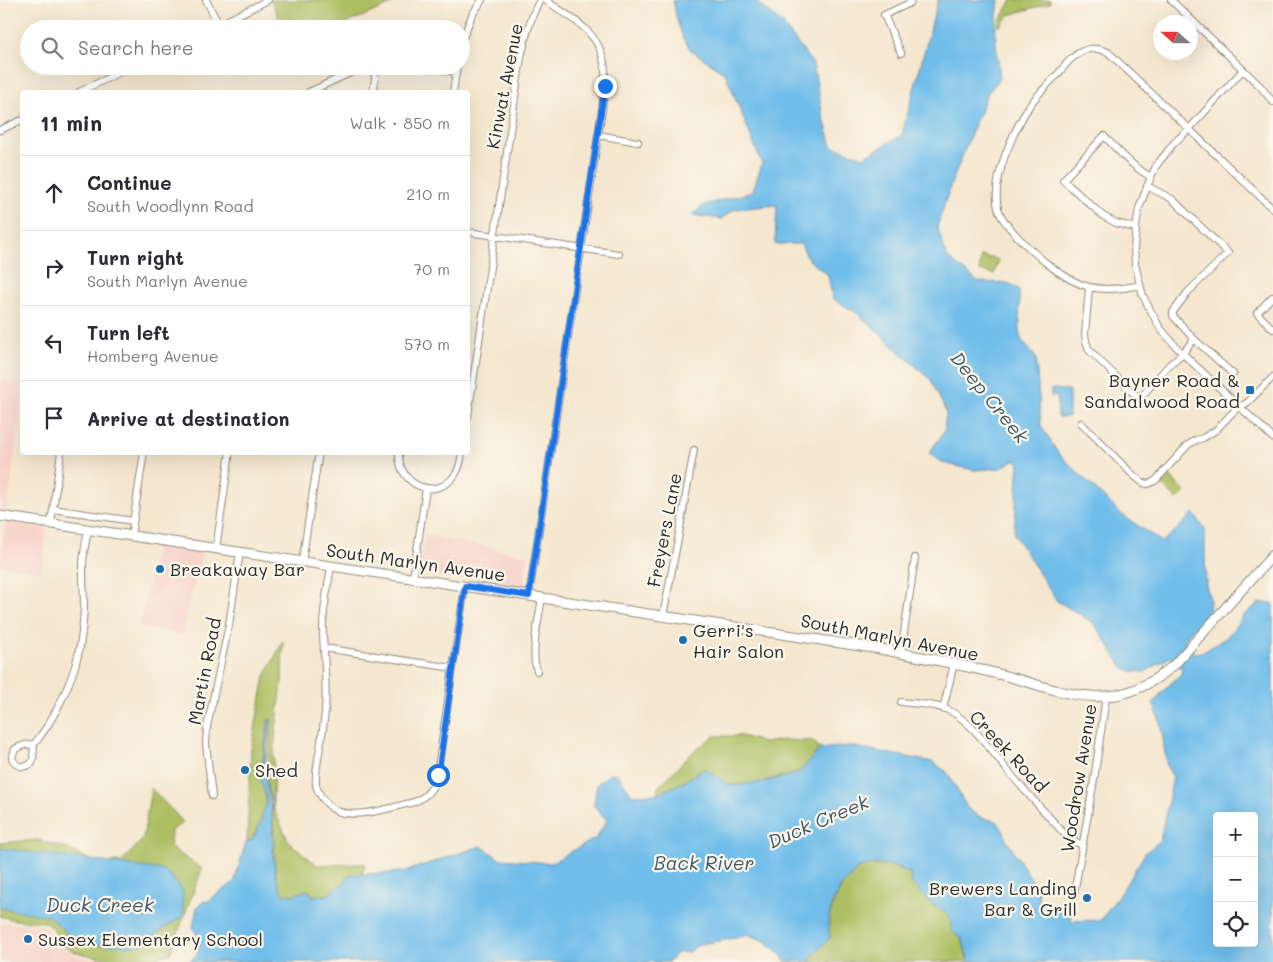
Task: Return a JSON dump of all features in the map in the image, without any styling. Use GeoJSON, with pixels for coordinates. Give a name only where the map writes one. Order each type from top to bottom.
{"type":"FeatureCollection","features":[{"type":"Feature","properties":{"kind":"street"},"geometry":{"type":"LineString","coordinates":[[206,0],[216,20]]}},
{"type":"Feature","properties":{"kind":"street"},"geometry":{"type":"LineString","coordinates":[[229,20],[268,0]]}},
{"type":"Feature","properties":{"kind":"street"},"geometry":{"type":"LineString","coordinates":[[470,20],[482,0]]}},
{"type":"Feature","properties":{"kind":"street","name":"Kinwat Avenue"},"geometry":{"type":"LineString","coordinates":[[470,402],[521,57],[533,14],[540,0]]}},
{"type":"Feature","properties":{"kind":"street"},"geometry":{"type":"LineString","coordinates":[[529,596],[606,73],[602,52],[592,36],[583,27],[545,0]]}},
{"type":"Feature","properties":{"kind":"street"},"geometry":{"type":"LineString","coordinates":[[901,53],[884,15],[910,3],[911,0]]}},
{"type":"Feature","properties":{"kind":"street"},"geometry":{"type":"LineString","coordinates":[[1172,0],[1273,102]]}},
{"type":"Feature","properties":{"kind":"street"},"geometry":{"type":"LineString","coordinates":[[1140,285],[1117,290],[1102,290],[1089,288],[1061,274],[1043,260],[1014,232],[1005,222],[998,209],[997,186],[1003,161],[1024,116],[1040,92],[1081,51],[1101,49],[1117,59],[1273,209]]}},
{"type":"Feature","properties":{"kind":"street"},"geometry":{"type":"LineString","coordinates":[[1243,70],[1189,129],[1181,135],[1156,166],[1139,208],[1134,249],[1135,264],[1147,304],[1172,342],[1273,438]]}},
{"type":"Feature","properties":{"kind":"street"},"geometry":{"type":"LineString","coordinates":[[82,90],[114,75]]}},
{"type":"Feature","properties":{"kind":"street"},"geometry":{"type":"LineString","coordinates":[[313,90],[346,75]]}},
{"type":"Feature","properties":{"kind":"street"},"geometry":{"type":"LineString","coordinates":[[373,90],[375,75]]}},
{"type":"Feature","properties":{"kind":"street"},"geometry":{"type":"LineString","coordinates":[[453,90],[455,75]]}},
{"type":"Feature","properties":{"kind":"street"},"geometry":{"type":"LineString","coordinates":[[0,130],[20,121]]}},
{"type":"Feature","properties":{"kind":"street"},"geometry":{"type":"LineString","coordinates":[[598,136],[638,142]]}},
{"type":"Feature","properties":{"kind":"street"},"geometry":{"type":"LineString","coordinates":[[1136,228],[1116,224],[1103,216],[1063,180],[1104,136],[1130,163],[1150,177]]}},
{"type":"Feature","properties":{"kind":"street"},"geometry":{"type":"LineString","coordinates":[[1147,186],[1172,199],[1228,253],[1188,292],[1172,312],[1173,316],[1194,340],[1232,374]]}},
{"type":"Feature","properties":{"kind":"street"},"geometry":{"type":"LineString","coordinates":[[470,232],[619,254]]}},
{"type":"Feature","properties":{"kind":"street"},"geometry":{"type":"LineString","coordinates":[[1089,288],[1085,334],[1089,350],[1137,396],[1143,394],[1194,340]]}},
{"type":"Feature","properties":{"kind":"street"},"geometry":{"type":"LineString","coordinates":[[1273,298],[1257,313],[1273,329]]}},
{"type":"Feature","properties":{"kind":"street"},"geometry":{"type":"LineString","coordinates":[[1081,423],[1132,474],[1143,483],[1148,484],[1154,481],[1188,446],[1216,430],[1235,410],[1248,402],[1273,377]]}},
{"type":"Feature","properties":{"kind":"street","name":"Freyers Lane"},"geometry":{"type":"LineString","coordinates":[[663,616],[694,450]]}},
{"type":"Feature","properties":{"kind":"street"},"geometry":{"type":"LineString","coordinates":[[51,524],[61,455]]}},
{"type":"Feature","properties":{"kind":"street"},"geometry":{"type":"LineString","coordinates":[[131,536],[144,455]]}},
{"type":"Feature","properties":{"kind":"street"},"geometry":{"type":"LineString","coordinates":[[216,549],[230,455]]}},
{"type":"Feature","properties":{"kind":"street"},"geometry":{"type":"LineString","coordinates":[[302,562],[319,455]]}},
{"type":"Feature","properties":{"kind":"street"},"geometry":{"type":"LineString","coordinates":[[399,455],[399,461],[407,479],[418,486],[426,488],[440,486],[452,479],[458,471],[462,455]]}},
{"type":"Feature","properties":{"kind":"street"},"geometry":{"type":"LineString","coordinates":[[413,578],[426,488]]}},
{"type":"Feature","properties":{"kind":"street"},"geometry":{"type":"LineString","coordinates":[[53,509],[133,521]]}},
{"type":"Feature","properties":{"kind":"street","name":"South Marlyn Avenue"},"geometry":{"type":"LineString","coordinates":[[0,516],[843,643],[954,664],[1069,693],[1106,696],[1122,694],[1148,684],[1174,665],[1273,555]]}},
{"type":"Feature","properties":{"kind":"street"},"geometry":{"type":"LineString","coordinates":[[34,744],[40,737],[69,683],[78,655],[84,610],[83,562],[88,529]]}},
{"type":"Feature","properties":{"kind":"street","name":"Martin Road"},"geometry":{"type":"LineString","coordinates":[[212,796],[206,744],[207,727],[229,625],[240,552]]}},
{"type":"Feature","properties":{"kind":"street"},"geometry":{"type":"LineString","coordinates":[[901,653],[915,558]]}},
{"type":"Feature","properties":{"kind":"street"},"geometry":{"type":"LineString","coordinates":[[331,566],[323,633],[325,708],[316,785],[327,804],[332,809],[345,814],[356,814],[414,802],[428,794],[433,788],[438,775],[465,586]]}},
{"type":"Feature","properties":{"kind":"street"},"geometry":{"type":"LineString","coordinates":[[537,671],[534,663],[534,652],[542,598]]}},
{"type":"Feature","properties":{"kind":"street"},"geometry":{"type":"LineString","coordinates":[[324,648],[453,668]]}},
{"type":"Feature","properties":{"kind":"street"},"geometry":{"type":"LineString","coordinates":[[943,708],[954,664]]}},
{"type":"Feature","properties":{"kind":"street","name":"Woodrow Avenue"},"geometry":{"type":"LineString","coordinates":[[1074,894],[1106,696]]}},
{"type":"Feature","properties":{"kind":"street","name":"Creek Road"},"geometry":{"type":"LineString","coordinates":[[901,702],[943,708],[955,714],[976,733],[1067,837],[1083,845]]}},
{"type":"Feature","properties":{"kind":"shaded area"},"geometry":{"type":"Polygon","coordinates":[[[0,381],[20,383],[20,414],[7,511],[0,510],[0,381]]]}},
{"type":"Feature","properties":{"kind":"shaded area"},"geometry":{"type":"Polygon","coordinates":[[[6,522],[47,528],[41,571],[0,565],[6,522]]]}},
{"type":"Feature","properties":{"kind":"shaded area"},"geometry":{"type":"Polygon","coordinates":[[[425,535],[528,555],[524,588],[419,573],[425,535]]]}},
{"type":"Feature","properties":{"kind":"shaded area"},"geometry":{"type":"Polygon","coordinates":[[[156,546],[202,553],[182,635],[140,626],[156,546]]]}},
{"type":"Feature","properties":{"kind":"shaded area","name":"Sussex Elementary School"},"geometry":{"type":"Polygon","coordinates":[[[6,923],[44,926],[52,933],[59,945],[77,956],[106,962],[0,962],[0,925],[6,923]]]}},
{"type":"Feature","properties":{"kind":"green space"},"geometry":{"type":"Polygon","coordinates":[[[271,0],[401,0],[354,20],[279,20],[271,0]]]}},
{"type":"Feature","properties":{"kind":"green space"},"geometry":{"type":"Polygon","coordinates":[[[1012,0],[1050,0],[1050,3],[1009,15],[999,27],[999,22],[1012,0]]]}},
{"type":"Feature","properties":{"kind":"green space"},"geometry":{"type":"Polygon","coordinates":[[[981,256],[992,257],[998,260],[994,274],[979,271],[981,256]]]}},
{"type":"Feature","properties":{"kind":"green space"},"geometry":{"type":"Polygon","coordinates":[[[1170,476],[1185,492],[1177,500],[1162,485],[1170,476]]]}},
{"type":"Feature","properties":{"kind":"green space"},"geometry":{"type":"Polygon","coordinates":[[[283,641],[282,683],[274,746],[274,810],[289,842],[317,865],[365,864],[362,874],[345,882],[327,895],[313,896],[308,890],[294,895],[283,894],[278,886],[275,868],[272,800],[267,788],[272,719],[268,719],[261,774],[266,806],[254,837],[247,842],[251,750],[265,676],[283,641]]]}},
{"type":"Feature","properties":{"kind":"green space"},"geometry":{"type":"Polygon","coordinates":[[[714,736],[742,736],[764,743],[783,740],[813,741],[820,749],[799,773],[756,783],[728,785],[705,769],[700,770],[684,782],[657,794],[658,787],[693,752],[714,736]]]}},
{"type":"Feature","properties":{"kind":"green space","name":"Duck Creek"},"geometry":{"type":"Polygon","coordinates":[[[151,788],[183,822],[171,831],[170,847],[202,869],[170,954],[136,962],[121,962],[75,952],[60,944],[55,932],[45,922],[14,920],[0,916],[0,843],[38,840],[66,848],[98,864],[123,861],[143,839],[151,788]]]}},
{"type":"Feature","properties":{"kind":"green space"},"geometry":{"type":"Polygon","coordinates":[[[888,865],[910,873],[912,884],[928,900],[949,915],[951,926],[962,938],[968,962],[810,962],[810,958],[830,938],[830,913],[839,891],[852,873],[864,866],[888,865]]]}},
{"type":"Feature","properties":{"kind":"water","name":"Back River"},"geometry":{"type":"Polygon","coordinates":[[[673,0],[754,0],[782,23],[813,64],[823,116],[832,146],[864,157],[902,135],[938,0],[999,0],[995,34],[1000,78],[987,94],[951,184],[937,227],[947,257],[978,282],[1008,283],[1019,289],[1020,338],[1036,358],[1041,426],[1058,453],[1121,514],[1162,542],[1193,513],[1205,529],[1206,584],[1210,601],[1209,610],[1201,622],[1189,633],[1184,642],[1195,653],[1205,651],[1227,637],[1244,615],[1259,603],[1273,603],[1273,962],[969,962],[962,938],[953,931],[949,915],[931,903],[912,884],[910,873],[898,867],[872,864],[857,869],[841,886],[832,903],[828,923],[830,938],[810,958],[810,962],[785,962],[781,955],[765,941],[749,935],[699,944],[689,952],[676,953],[669,962],[190,962],[199,949],[193,927],[197,907],[234,882],[246,842],[252,840],[253,836],[257,834],[259,825],[262,823],[262,814],[267,799],[261,781],[269,720],[271,720],[265,778],[271,804],[274,862],[283,894],[294,895],[308,890],[313,896],[327,895],[345,882],[349,875],[403,872],[481,846],[500,859],[551,863],[596,838],[607,820],[594,806],[597,784],[611,773],[618,775],[632,795],[657,794],[684,782],[701,770],[706,769],[728,785],[741,785],[768,781],[799,773],[820,749],[849,746],[933,762],[947,772],[968,809],[982,818],[997,821],[1007,841],[1038,889],[1039,903],[1068,910],[1072,921],[1101,920],[1146,852],[1160,841],[1173,777],[1167,767],[1161,726],[1153,704],[1163,691],[1181,674],[1182,669],[1170,657],[1145,672],[1124,669],[1094,623],[1057,601],[1014,534],[1019,462],[1014,460],[1001,468],[974,470],[943,463],[929,453],[944,432],[946,412],[931,380],[857,313],[833,299],[828,275],[808,259],[801,244],[775,244],[777,205],[735,209],[721,219],[692,215],[704,205],[752,192],[762,164],[725,73],[691,50],[683,38],[673,0]]]}},
{"type":"Feature","properties":{"kind":"water"},"geometry":{"type":"Polygon","coordinates":[[[1051,389],[1069,390],[1069,417],[1058,417],[1057,396],[1051,396],[1051,389]]]}},
{"type":"Feature","properties":{"kind":"water","name":"Duck Creek"},"geometry":{"type":"Polygon","coordinates":[[[0,848],[163,870],[170,875],[183,891],[183,916],[138,946],[78,944],[49,916],[0,908],[0,848]]]}},
{"type":"Feature","properties":{"kind":"place","name":"Bayner Road & Sandalwood Road"},"geometry":{"type":"Point","coordinates":[1250,390]}},
{"type":"Feature","properties":{"kind":"place","name":"Breakaway Bar"},"geometry":{"type":"Point","coordinates":[160,569]}},
{"type":"Feature","properties":{"kind":"place","name":"Gerri's Hair Salon"},"geometry":{"type":"Point","coordinates":[683,640]}},
{"type":"Feature","properties":{"kind":"place","name":"Shed"},"geometry":{"type":"Point","coordinates":[245,770]}},
{"type":"Feature","properties":{"kind":"place","name":"Brewers Landing Bar & Grill"},"geometry":{"type":"Point","coordinates":[1087,898]}},
{"type":"Feature","properties":{"kind":"place","name":"Sussex Elementary School"},"geometry":{"type":"Point","coordinates":[28,939]}},
{"type":"Feature","properties":{"kind":"route"},"geometry":{"type":"LineString","coordinates":[[438,775],[465,586],[529,596],[605,86]]}},
{"type":"Feature","properties":{"kind":"water label","name":"Deep Creek"},"geometry":{"type":"Point","coordinates":[990,397]}}]}
